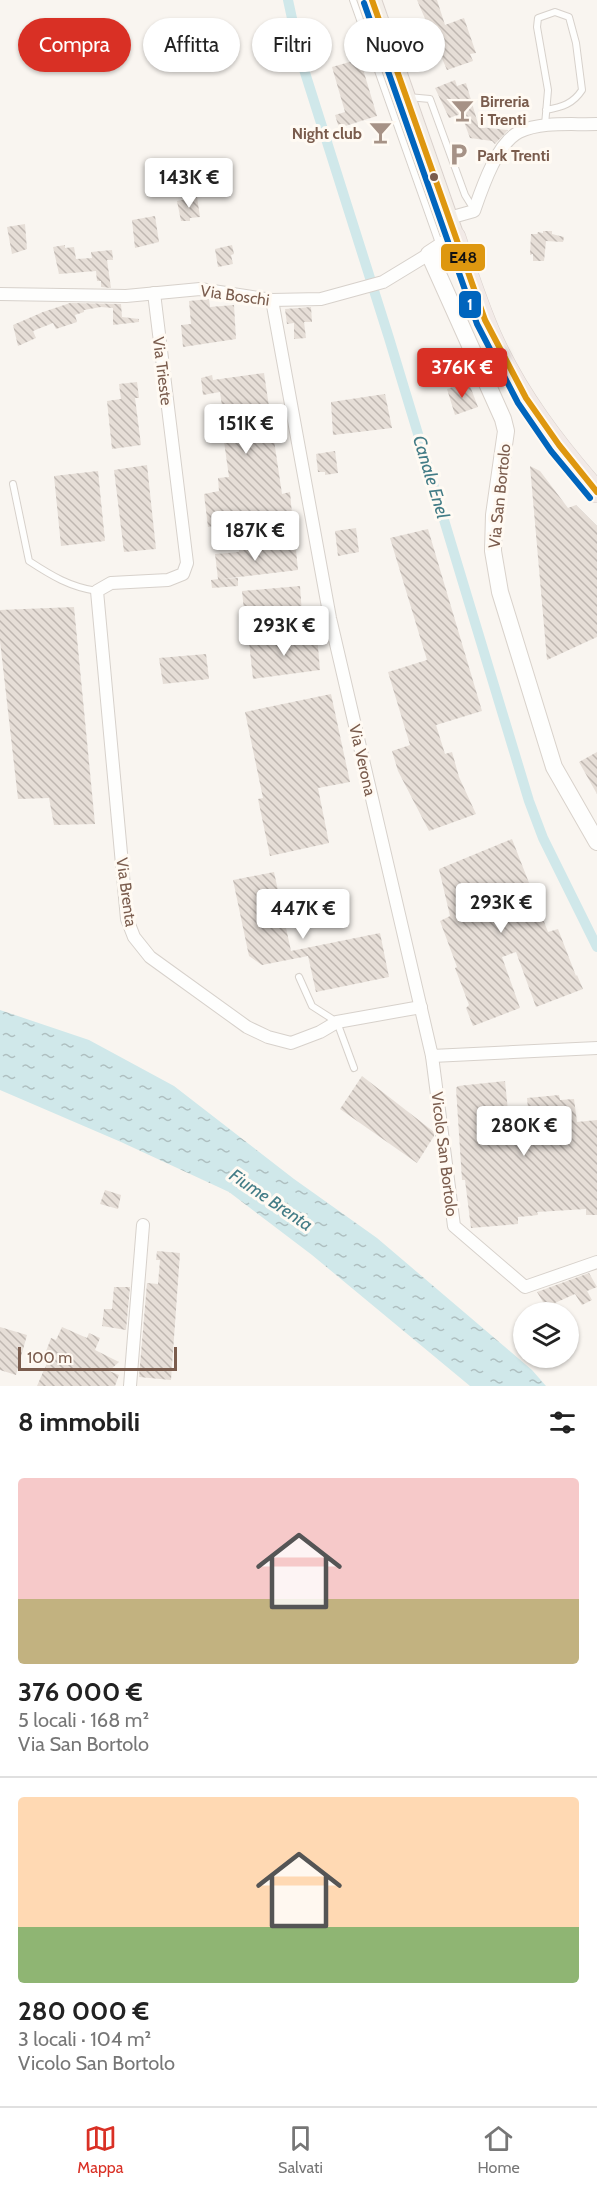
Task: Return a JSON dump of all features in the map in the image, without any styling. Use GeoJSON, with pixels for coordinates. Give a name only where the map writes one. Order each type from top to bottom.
{"type":"FeatureCollection","features":[{"type":"Feature","properties":{"kind":"highway"},"geometry":{"type":"LineString","coordinates":[[443,239],[519,390],[556,443],[597,492]]}},
{"type":"Feature","properties":{"kind":"main road"},"geometry":{"type":"LineString","coordinates":[[372,0],[408,97],[443,239]]}},
{"type":"Feature","properties":{"kind":"street"},"geometry":{"type":"LineString","coordinates":[[474,211],[497,155],[518,132],[545,125],[597,124]]}},
{"type":"Feature","properties":{"kind":"street","name":"Via Boschi"},"geometry":{"type":"LineString","coordinates":[[0,294],[126,296],[200,288],[272,300],[321,299],[383,282],[443,239],[474,211]]}},
{"type":"Feature","properties":{"kind":"street","name":"Via San Bortolo"},"geometry":{"type":"LineString","coordinates":[[443,239],[506,431],[494,515],[493,551],[500,592],[554,767],[597,842]]}},
{"type":"Feature","properties":{"kind":"street","name":"Via Trieste"},"geometry":{"type":"LineString","coordinates":[[97,591],[111,583],[168,580],[183,574],[187,563],[154,293]]}},
{"type":"Feature","properties":{"kind":"street","name":"Via Verona"},"geometry":{"type":"LineString","coordinates":[[272,300],[330,618],[432,1056]]}},
{"type":"Feature","properties":{"kind":"street","name":"Via Brenta"},"geometry":{"type":"LineString","coordinates":[[97,591],[127,919],[134,937],[150,957],[247,1027],[268,1037],[291,1043],[320,1032],[337,1022],[421,1006]]}},
{"type":"Feature","properties":{"kind":"street"},"geometry":{"type":"LineString","coordinates":[[432,1056],[597,1048]]}},
{"type":"Feature","properties":{"kind":"street","name":"Vicolo San Bortolo"},"geometry":{"type":"LineString","coordinates":[[432,1056],[454,1226],[525,1287],[597,1262]]}},
{"type":"Feature","properties":{"kind":"street"},"geometry":{"type":"LineString","coordinates":[[130,1386],[142,1225]]}},
{"type":"Feature","properties":{"kind":"lane"},"geometry":{"type":"LineString","coordinates":[[353,0],[443,239]]}},
{"type":"Feature","properties":{"kind":"lane"},"geometry":{"type":"LineString","coordinates":[[545,125],[546,110],[548,90],[537,27],[538,18],[555,12],[568,17],[576,43],[582,90],[575,101],[546,110]]}},
{"type":"Feature","properties":{"kind":"lane"},"geometry":{"type":"LineString","coordinates":[[408,97],[430,99],[465,195],[474,211]]}},
{"type":"Feature","properties":{"kind":"lane"},"geometry":{"type":"LineString","coordinates":[[13,484],[29,561],[56,578],[78,588],[97,591]]}},
{"type":"Feature","properties":{"kind":"lane"},"geometry":{"type":"LineString","coordinates":[[299,977],[312,1006],[337,1022],[354,1068]]}},
{"type":"Feature","properties":{"kind":"water","name":"Fiume Brenta"},"geometry":{"type":"Polygon","coordinates":[[[0,1010],[89,1040],[174,1086],[294,1179],[377,1238],[513,1354],[513,1368],[530,1368],[546,1386],[470,1386],[312,1255],[229,1192],[0,1090],[0,1010]]]}},
{"type":"Feature","properties":{"kind":"building"},"geometry":{"type":"Polygon","coordinates":[[[417,0],[437,0],[443,18],[425,18],[417,0]]]}},
{"type":"Feature","properties":{"kind":"building"},"geometry":{"type":"Polygon","coordinates":[[[464,18],[476,53],[470,54],[473,61],[447,70],[445,25],[464,18]]]}},
{"type":"Feature","properties":{"kind":"building"},"geometry":{"type":"Polygon","coordinates":[[[344,64],[344,72],[364,72],[377,116],[339,128],[335,115],[345,112],[332,67],[344,64]]]}},
{"type":"Feature","properties":{"kind":"building"},"geometry":{"type":"Polygon","coordinates":[[[455,80],[457,86],[466,83],[479,127],[508,130],[495,144],[492,141],[470,138],[461,114],[449,118],[435,88],[455,80]]]}},
{"type":"Feature","properties":{"kind":"building"},"geometry":{"type":"Polygon","coordinates":[[[197,197],[200,217],[190,218],[190,221],[181,221],[177,201],[197,197]]]}},
{"type":"Feature","properties":{"kind":"building"},"geometry":{"type":"Polygon","coordinates":[[[155,216],[159,242],[135,248],[132,220],[155,216]]]}},
{"type":"Feature","properties":{"kind":"building"},"geometry":{"type":"Polygon","coordinates":[[[25,224],[27,249],[12,254],[7,227],[25,224]]]}},
{"type":"Feature","properties":{"kind":"building"},"geometry":{"type":"Polygon","coordinates":[[[543,231],[552,231],[552,234],[564,237],[563,242],[546,241],[544,261],[533,261],[533,254],[530,255],[531,234],[543,233],[543,231]]]}},
{"type":"Feature","properties":{"kind":"building"},"geometry":{"type":"Polygon","coordinates":[[[65,245],[65,248],[74,247],[76,259],[92,258],[91,252],[112,250],[113,260],[107,260],[111,288],[101,287],[101,281],[97,281],[96,271],[59,274],[53,247],[65,245]]]}},
{"type":"Feature","properties":{"kind":"building"},"geometry":{"type":"Polygon","coordinates":[[[232,245],[233,264],[218,267],[215,249],[232,245]]]}},
{"type":"Feature","properties":{"kind":"building"},"geometry":{"type":"Polygon","coordinates":[[[209,299],[210,307],[234,305],[236,339],[183,347],[181,325],[191,324],[189,301],[209,299]]]}},
{"type":"Feature","properties":{"kind":"building"},"geometry":{"type":"Polygon","coordinates":[[[70,303],[121,304],[122,317],[139,319],[139,322],[113,325],[113,308],[101,307],[84,310],[75,315],[77,322],[56,329],[53,323],[33,331],[36,338],[18,346],[13,325],[70,303]]]}},
{"type":"Feature","properties":{"kind":"building"},"geometry":{"type":"Polygon","coordinates":[[[311,307],[312,322],[304,322],[306,338],[294,339],[294,323],[287,324],[285,309],[311,307]]]}},
{"type":"Feature","properties":{"kind":"building"},"geometry":{"type":"Polygon","coordinates":[[[264,373],[282,494],[290,492],[292,514],[208,527],[204,494],[219,491],[218,478],[229,477],[220,413],[223,413],[220,392],[203,395],[201,378],[212,375],[213,380],[264,373]]]}},
{"type":"Feature","properties":{"kind":"building"},"geometry":{"type":"Polygon","coordinates":[[[137,382],[139,398],[135,398],[141,445],[112,449],[107,401],[121,399],[119,384],[137,382]]]}},
{"type":"Feature","properties":{"kind":"building"},"geometry":{"type":"Polygon","coordinates":[[[459,385],[461,390],[470,386],[478,407],[455,415],[447,389],[459,385]]]}},
{"type":"Feature","properties":{"kind":"building"},"geometry":{"type":"Polygon","coordinates":[[[385,394],[392,428],[333,435],[331,402],[385,394]]]}},
{"type":"Feature","properties":{"kind":"building"},"geometry":{"type":"Polygon","coordinates":[[[335,451],[338,473],[325,475],[325,472],[318,472],[316,454],[335,451]]]}},
{"type":"Feature","properties":{"kind":"building"},"geometry":{"type":"Polygon","coordinates":[[[147,465],[156,549],[124,552],[114,470],[147,465]]]}},
{"type":"Feature","properties":{"kind":"building"},"geometry":{"type":"Polygon","coordinates":[[[530,466],[540,471],[568,508],[576,505],[597,526],[597,637],[547,660],[530,466]]]}},
{"type":"Feature","properties":{"kind":"building"},"geometry":{"type":"Polygon","coordinates":[[[98,471],[105,541],[61,546],[54,476],[98,471]]]}},
{"type":"Feature","properties":{"kind":"building"},"geometry":{"type":"Polygon","coordinates":[[[356,528],[359,552],[338,556],[335,531],[356,528]]]}},
{"type":"Feature","properties":{"kind":"building"},"geometry":{"type":"Polygon","coordinates":[[[428,529],[482,711],[436,725],[445,754],[452,752],[459,777],[476,814],[429,831],[398,771],[392,751],[410,745],[388,672],[427,660],[390,538],[428,529]]]}},
{"type":"Feature","properties":{"kind":"building"},"geometry":{"type":"Polygon","coordinates":[[[295,540],[298,570],[222,579],[238,578],[238,586],[212,588],[211,580],[218,579],[215,554],[239,552],[239,546],[295,540]]]}},
{"type":"Feature","properties":{"kind":"building"},"geometry":{"type":"Polygon","coordinates":[[[300,586],[302,614],[245,620],[242,591],[300,586]]]}},
{"type":"Feature","properties":{"kind":"building"},"geometry":{"type":"Polygon","coordinates":[[[74,607],[95,824],[54,825],[49,798],[18,799],[0,641],[0,610],[74,607]]]}},
{"type":"Feature","properties":{"kind":"building"},"geometry":{"type":"Polygon","coordinates":[[[304,636],[305,638],[317,636],[320,670],[253,679],[249,642],[304,636]]]}},
{"type":"Feature","properties":{"kind":"building"},"geometry":{"type":"Polygon","coordinates":[[[206,654],[209,679],[163,684],[159,658],[206,654]]]}},
{"type":"Feature","properties":{"kind":"building"},"geometry":{"type":"Polygon","coordinates":[[[331,694],[350,782],[318,788],[329,843],[270,856],[258,799],[263,798],[245,712],[331,694]]]}},
{"type":"Feature","properties":{"kind":"building"},"geometry":{"type":"Polygon","coordinates":[[[597,752],[597,794],[579,762],[597,752]]]}},
{"type":"Feature","properties":{"kind":"building"},"geometry":{"type":"Polygon","coordinates":[[[512,839],[548,932],[558,929],[583,989],[536,1007],[516,952],[502,957],[520,1008],[473,1026],[466,1008],[469,1005],[440,921],[450,916],[439,869],[512,839]]]}},
{"type":"Feature","properties":{"kind":"building"},"geometry":{"type":"Polygon","coordinates":[[[274,872],[291,951],[380,933],[389,977],[316,992],[308,956],[262,965],[249,956],[233,880],[274,872]]]}},
{"type":"Feature","properties":{"kind":"building"},"geometry":{"type":"Polygon","coordinates":[[[362,1076],[434,1132],[434,1136],[417,1163],[340,1109],[362,1076]]]}},
{"type":"Feature","properties":{"kind":"building"},"geometry":{"type":"Polygon","coordinates":[[[505,1081],[509,1121],[529,1118],[527,1098],[559,1095],[560,1100],[574,1099],[577,1122],[597,1120],[597,1215],[586,1215],[586,1209],[537,1212],[538,1215],[518,1217],[518,1224],[471,1228],[465,1180],[462,1180],[456,1088],[505,1081]]]}},
{"type":"Feature","properties":{"kind":"building"},"geometry":{"type":"Polygon","coordinates":[[[105,1190],[121,1195],[118,1209],[100,1204],[105,1190]]]}},
{"type":"Feature","properties":{"kind":"building"},"geometry":{"type":"Polygon","coordinates":[[[157,1251],[180,1253],[171,1380],[139,1377],[147,1283],[158,1284],[160,1260],[156,1260],[157,1251]]]}},
{"type":"Feature","properties":{"kind":"building"},"geometry":{"type":"Polygon","coordinates":[[[589,1273],[597,1287],[587,1291],[592,1300],[582,1305],[575,1294],[557,1302],[543,1302],[537,1292],[589,1273]]]}},
{"type":"Feature","properties":{"kind":"building"},"geometry":{"type":"Polygon","coordinates":[[[114,1287],[130,1287],[126,1330],[102,1326],[104,1309],[112,1309],[114,1287]]]}},
{"type":"Feature","properties":{"kind":"building"},"geometry":{"type":"Polygon","coordinates":[[[0,1327],[27,1335],[16,1375],[0,1370],[0,1327]]]}},
{"type":"Feature","properties":{"kind":"building"},"geometry":{"type":"Polygon","coordinates":[[[62,1327],[87,1338],[89,1333],[100,1338],[95,1350],[119,1362],[109,1371],[119,1375],[115,1386],[37,1386],[50,1356],[45,1354],[51,1338],[56,1340],[62,1327]]]}},
{"type":"Feature","properties":{"kind":"waterway","name":"Canale Enel"},"geometry":{"type":"LineString","coordinates":[[288,0],[301,60],[389,338],[529,801],[543,838],[597,947]]}},
{"type":"Feature","properties":{"kind":"transit line","name":"E48"},"geometry":{"type":"LineString","coordinates":[[372,0],[485,320],[526,398],[559,445],[597,492]]}},
{"type":"Feature","properties":{"kind":"transit line","name":"1"},"geometry":{"type":"LineString","coordinates":[[364,3],[477,324],[518,403],[551,451],[590,498]]}},
{"type":"Feature","properties":{"kind":"place","name":"Birreria i Trenti"},"geometry":{"type":"Point","coordinates":[462,110]}},
{"type":"Feature","properties":{"kind":"place","name":"Night club"},"geometry":{"type":"Point","coordinates":[380,133]}},
{"type":"Feature","properties":{"kind":"place","name":"Park Trenti"},"geometry":{"type":"Point","coordinates":[459,155]}}]}
